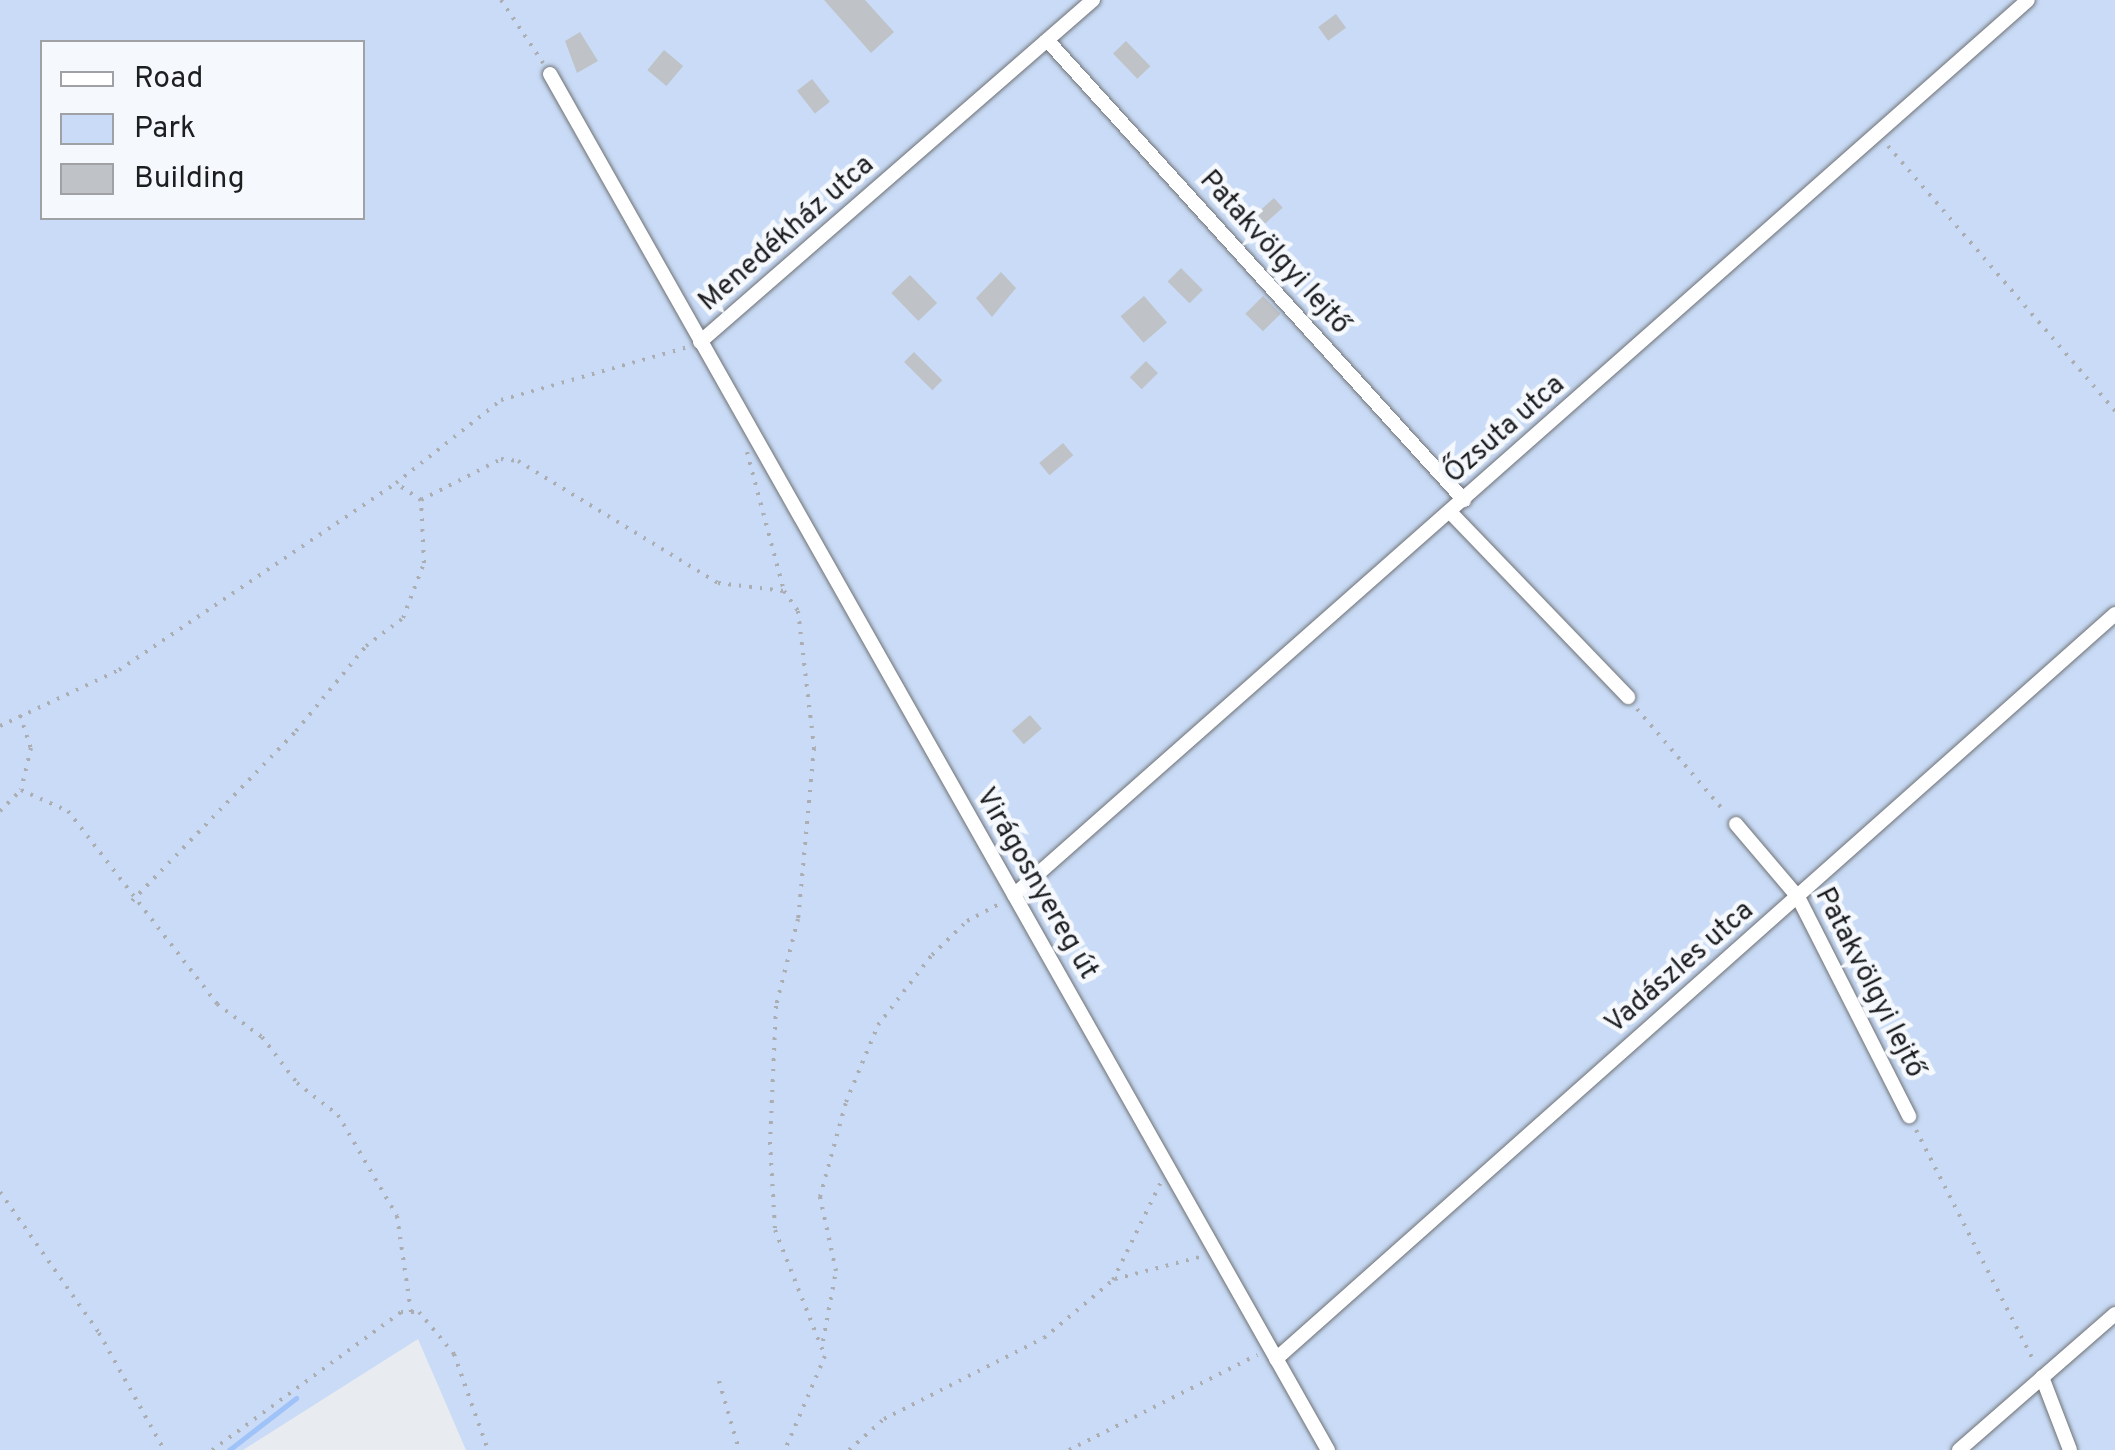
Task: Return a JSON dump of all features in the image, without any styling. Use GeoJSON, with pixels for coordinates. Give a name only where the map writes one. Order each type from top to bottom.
{"type":"FeatureCollection","features":[{"type":"Feature","properties":{"kind":"street","name":"Menedékház utca"},"geometry":{"type":"LineString","coordinates":[[550,74],[700,342],[1093,0]]}},
{"type":"Feature","properties":{"kind":"street","name":"Őzsuta utca"},"geometry":{"type":"LineString","coordinates":[[1014,896],[2028,0]]}},
{"type":"Feature","properties":{"kind":"street","name":"Patakvölgyi lejtő"},"geometry":{"type":"LineString","coordinates":[[1047,40],[1464,500]]}},
{"type":"Feature","properties":{"kind":"street","name":"Virágosnyereg út"},"geometry":{"type":"LineString","coordinates":[[700,342],[1328,1450]]}},
{"type":"Feature","properties":{"kind":"street"},"geometry":{"type":"LineString","coordinates":[[1450,512],[1628,698]]}},
{"type":"Feature","properties":{"kind":"street","name":"Vadászles utca"},"geometry":{"type":"LineString","coordinates":[[1273,1354],[1798,897],[2115,614]]}},
{"type":"Feature","properties":{"kind":"street","name":"Patakvölgyi lejtő"},"geometry":{"type":"LineString","coordinates":[[1736,824],[1798,897],[1910,1116]]}},
{"type":"Feature","properties":{"kind":"street"},"geometry":{"type":"LineString","coordinates":[[1959,1450],[2115,1314]]}},
{"type":"Feature","properties":{"kind":"street"},"geometry":{"type":"LineString","coordinates":[[2042,1378],[2070,1450]]}},
{"type":"Feature","properties":{"kind":"path"},"geometry":{"type":"LineString","coordinates":[[501,0],[550,74]]}},
{"type":"Feature","properties":{"kind":"path"},"geometry":{"type":"LineString","coordinates":[[1878,135],[2115,410]]}},
{"type":"Feature","properties":{"kind":"path"},"geometry":{"type":"LineString","coordinates":[[0,726],[119,670],[396,483],[501,400],[700,342]]}},
{"type":"Feature","properties":{"kind":"path"},"geometry":{"type":"LineString","coordinates":[[751,432],[746,459],[784,591],[798,611],[815,787],[804,824],[798,919],[776,1006],[770,1142],[776,1230],[823,1341]]}},
{"type":"Feature","properties":{"kind":"path"},"geometry":{"type":"LineString","coordinates":[[421,500],[500,458],[518,461],[718,582],[784,591]]}},
{"type":"Feature","properties":{"kind":"path"},"geometry":{"type":"LineString","coordinates":[[396,483],[421,500]]}},
{"type":"Feature","properties":{"kind":"path"},"geometry":{"type":"LineString","coordinates":[[132,901],[296,732],[366,646],[403,618],[424,564],[421,500]]}},
{"type":"Feature","properties":{"kind":"path"},"geometry":{"type":"LineString","coordinates":[[1628,698],[1736,824]]}},
{"type":"Feature","properties":{"kind":"path"},"geometry":{"type":"LineString","coordinates":[[0,812],[21,790],[31,748],[20,715]]}},
{"type":"Feature","properties":{"kind":"path"},"geometry":{"type":"LineString","coordinates":[[21,790],[68,810],[132,901],[216,1004],[262,1037],[297,1083],[338,1115],[397,1216],[412,1312]]}},
{"type":"Feature","properties":{"kind":"path"},"geometry":{"type":"LineString","coordinates":[[785,1450],[821,1375],[836,1272],[820,1197],[846,1102],[878,1025],[967,921],[1014,896]]}},
{"type":"Feature","properties":{"kind":"path","name":"Patakvölgyi lejtő"},"geometry":{"type":"LineString","coordinates":[[1910,1116],[2042,1378]]}},
{"type":"Feature","properties":{"kind":"path"},"geometry":{"type":"LineString","coordinates":[[849,1450],[884,1419],[1044,1338],[1113,1280],[1168,1166]]}},
{"type":"Feature","properties":{"kind":"path"},"geometry":{"type":"LineString","coordinates":[[0,1192],[99,1332],[164,1450]]}},
{"type":"Feature","properties":{"kind":"path"},"geometry":{"type":"LineString","coordinates":[[1113,1280],[1217,1252]]}},
{"type":"Feature","properties":{"kind":"path"},"geometry":{"type":"LineString","coordinates":[[212,1450],[401,1312],[412,1312],[435,1324],[454,1354],[488,1450]]}},
{"type":"Feature","properties":{"kind":"path"},"geometry":{"type":"LineString","coordinates":[[1069,1450],[1273,1354]]}},
{"type":"Feature","properties":{"kind":"path"},"geometry":{"type":"LineString","coordinates":[[719,1381],[739,1450]]}},
{"type":"Feature","properties":{"kind":"green space"},"geometry":{"type":"Polygon","coordinates":[[[0,0],[2115,0],[2115,1450],[466,1450],[418,1339],[243,1450],[0,1450],[0,0]]]}},
{"type":"Feature","properties":{"kind":"building"},"geometry":{"type":"Polygon","coordinates":[[[824,0],[865,0],[894,32],[871,53],[824,0]]]}},
{"type":"Feature","properties":{"kind":"building"},"geometry":{"type":"Polygon","coordinates":[[[1336,14],[1346,28],[1328,41],[1318,27],[1336,14]]]}},
{"type":"Feature","properties":{"kind":"building"},"geometry":{"type":"Polygon","coordinates":[[[580,32],[598,61],[577,73],[565,41],[580,32]]]}},
{"type":"Feature","properties":{"kind":"building"},"geometry":{"type":"Polygon","coordinates":[[[1126,41],[1150,66],[1137,79],[1113,54],[1126,41]]]}},
{"type":"Feature","properties":{"kind":"building"},"geometry":{"type":"Polygon","coordinates":[[[664,50],[683,66],[666,86],[647,70],[664,50]]]}},
{"type":"Feature","properties":{"kind":"building"},"geometry":{"type":"Polygon","coordinates":[[[812,79],[830,102],[815,114],[797,91],[812,79]]]}},
{"type":"Feature","properties":{"kind":"building"},"geometry":{"type":"Polygon","coordinates":[[[1274,198],[1283,208],[1265,224],[1256,214],[1274,198]]]}},
{"type":"Feature","properties":{"kind":"building"},"geometry":{"type":"Polygon","coordinates":[[[1181,268],[1203,290],[1189,303],[1168,281],[1181,268]]]}},
{"type":"Feature","properties":{"kind":"building"},"geometry":{"type":"Polygon","coordinates":[[[1001,272],[1016,288],[992,317],[976,298],[1001,272]]]}},
{"type":"Feature","properties":{"kind":"building"},"geometry":{"type":"Polygon","coordinates":[[[910,275],[937,303],[918,321],[891,293],[910,275]]]}},
{"type":"Feature","properties":{"kind":"building"},"geometry":{"type":"Polygon","coordinates":[[[1144,296],[1167,322],[1144,343],[1121,316],[1144,296]]]}},
{"type":"Feature","properties":{"kind":"building"},"geometry":{"type":"Polygon","coordinates":[[[1263,296],[1281,314],[1263,331],[1245,314],[1263,296]]]}},
{"type":"Feature","properties":{"kind":"building"},"geometry":{"type":"Polygon","coordinates":[[[914,352],[942,380],[932,390],[904,362],[914,352]]]}},
{"type":"Feature","properties":{"kind":"building"},"geometry":{"type":"Polygon","coordinates":[[[1146,361],[1158,373],[1142,389],[1130,377],[1146,361]]]}},
{"type":"Feature","properties":{"kind":"building"},"geometry":{"type":"Polygon","coordinates":[[[1063,443],[1073,455],[1050,475],[1039,463],[1063,443]]]}},
{"type":"Feature","properties":{"kind":"building"},"geometry":{"type":"Polygon","coordinates":[[[1030,715],[1042,729],[1024,744],[1012,731],[1030,715]]]}},
{"type":"Feature","properties":{"kind":"waterway"},"geometry":{"type":"LineString","coordinates":[[229,1450],[296,1398]]}}]}
